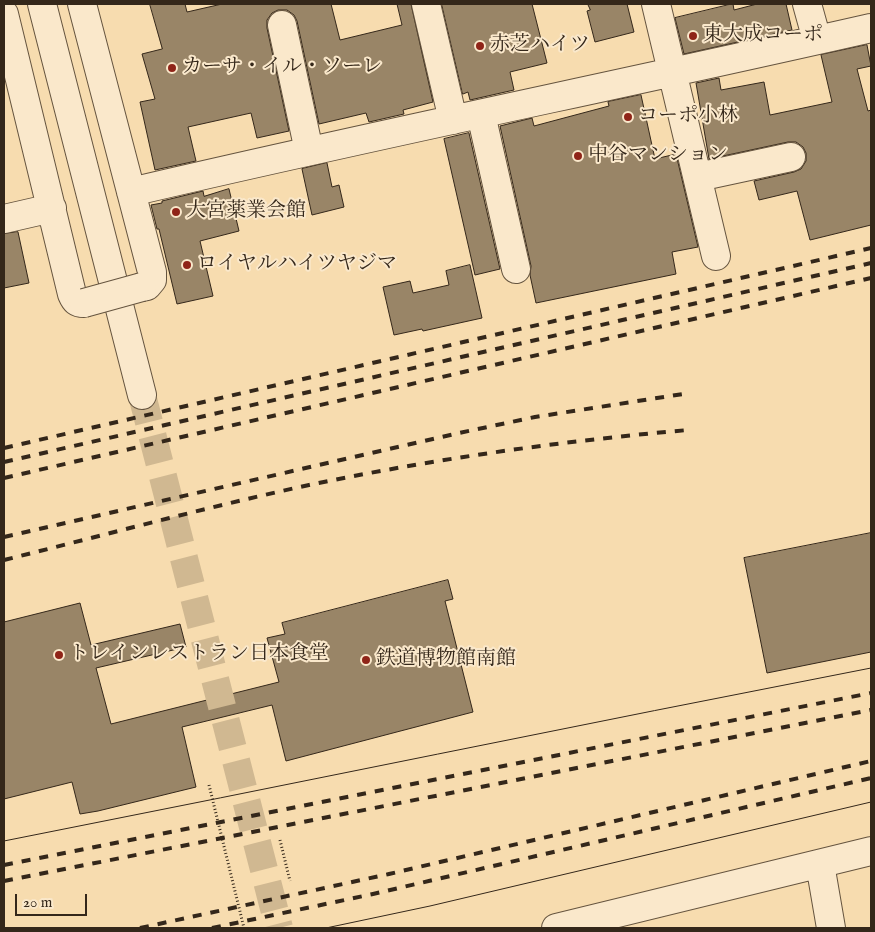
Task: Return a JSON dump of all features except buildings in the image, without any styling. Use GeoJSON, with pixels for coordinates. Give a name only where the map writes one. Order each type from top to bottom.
{"type":"FeatureCollection","features":[{"type":"Feature","properties":{"kind":"street"},"geometry":{"type":"LineString","coordinates":[[42,4],[142,395]]}},
{"type":"Feature","properties":{"kind":"street"},"geometry":{"type":"LineString","coordinates":[[4,14],[72,294],[74,300],[84,303],[147,286],[152,280],[152,272],[82,4]]}},
{"type":"Feature","properties":{"kind":"street"},"geometry":{"type":"LineString","coordinates":[[426,4],[453,120]]}},
{"type":"Feature","properties":{"kind":"street"},"geometry":{"type":"LineString","coordinates":[[656,4],[674,73],[716,256]]}},
{"type":"Feature","properties":{"kind":"street"},"geometry":{"type":"LineString","coordinates":[[807,4],[817,40]]}},
{"type":"Feature","properties":{"kind":"street"},"geometry":{"type":"LineString","coordinates":[[282,25],[309,151]]}},
{"type":"Feature","properties":{"kind":"street"},"geometry":{"type":"LineString","coordinates":[[131,192],[309,151],[674,73],[871,28]]}},
{"type":"Feature","properties":{"kind":"street"},"geometry":{"type":"LineString","coordinates":[[481,114],[516,269]]}},
{"type":"Feature","properties":{"kind":"street"},"geometry":{"type":"LineString","coordinates":[[698,177],[791,157]]}},
{"type":"Feature","properties":{"kind":"street"},"geometry":{"type":"LineString","coordinates":[[4,219],[52,208]]}},
{"type":"Feature","properties":{"kind":"street"},"geometry":{"type":"LineString","coordinates":[[556,928],[648,917],[820,864],[871,851]]}},
{"type":"Feature","properties":{"kind":"street"},"geometry":{"type":"LineString","coordinates":[[820,864],[831,928]]}},
{"type":"Feature","properties":{"kind":"path"},"geometry":{"type":"LineString","coordinates":[[209,785],[244,928]]}},
{"type":"Feature","properties":{"kind":"path"},"geometry":{"type":"LineString","coordinates":[[280,840],[290,881]]}},
{"type":"Feature","properties":{"kind":"tunnel"},"geometry":{"type":"LineString","coordinates":[[142,395],[279,928]]}},
{"type":"Feature","properties":{"kind":"tram line"},"geometry":{"type":"LineString","coordinates":[[4,841],[871,668]]}},
{"type":"Feature","properties":{"kind":"tram line"},"geometry":{"type":"LineString","coordinates":[[326,928],[430,906],[871,802]]}},
{"type":"Feature","properties":{"kind":"railway"},"geometry":{"type":"LineString","coordinates":[[4,448],[871,248]]}},
{"type":"Feature","properties":{"kind":"railway"},"geometry":{"type":"LineString","coordinates":[[4,462],[871,263]]}},
{"type":"Feature","properties":{"kind":"railway"},"geometry":{"type":"LineString","coordinates":[[4,478],[871,278]]}},
{"type":"Feature","properties":{"kind":"railway"},"geometry":{"type":"LineString","coordinates":[[4,537],[459,433],[535,417],[683,394]]}},
{"type":"Feature","properties":{"kind":"railway"},"geometry":{"type":"LineString","coordinates":[[4,560],[233,502],[403,467],[498,452],[688,430]]}},
{"type":"Feature","properties":{"kind":"railway"},"geometry":{"type":"LineString","coordinates":[[4,865],[871,693]]}},
{"type":"Feature","properties":{"kind":"railway"},"geometry":{"type":"LineString","coordinates":[[4,881],[871,710]]}},
{"type":"Feature","properties":{"kind":"railway"},"geometry":{"type":"LineString","coordinates":[[140,928],[389,874],[871,761]]}},
{"type":"Feature","properties":{"kind":"railway"},"geometry":{"type":"LineString","coordinates":[[212,928],[373,894],[871,778]]}},
{"type":"Feature","properties":{"kind":"place","name":"東大成コーポ"},"geometry":{"type":"Point","coordinates":[693,36]}},
{"type":"Feature","properties":{"kind":"place","name":"赤芝ハイツ"},"geometry":{"type":"Point","coordinates":[480,46]}},
{"type":"Feature","properties":{"kind":"place","name":"カーサ・イル・ソーレ"},"geometry":{"type":"Point","coordinates":[172,68]}},
{"type":"Feature","properties":{"kind":"place","name":"コーポ小林"},"geometry":{"type":"Point","coordinates":[628,117]}},
{"type":"Feature","properties":{"kind":"place","name":"中谷マンション"},"geometry":{"type":"Point","coordinates":[578,156]}},
{"type":"Feature","properties":{"kind":"place","name":"大宮薬業会館"},"geometry":{"type":"Point","coordinates":[176,212]}},
{"type":"Feature","properties":{"kind":"place","name":"ロイヤルハイツヤジマ"},"geometry":{"type":"Point","coordinates":[187,265]}},
{"type":"Feature","properties":{"kind":"place","name":"トレインレストラン日本食堂"},"geometry":{"type":"Point","coordinates":[59,655]}},
{"type":"Feature","properties":{"kind":"place","name":"鉄道博物館南館"},"geometry":{"type":"Point","coordinates":[366,660]}}]}
